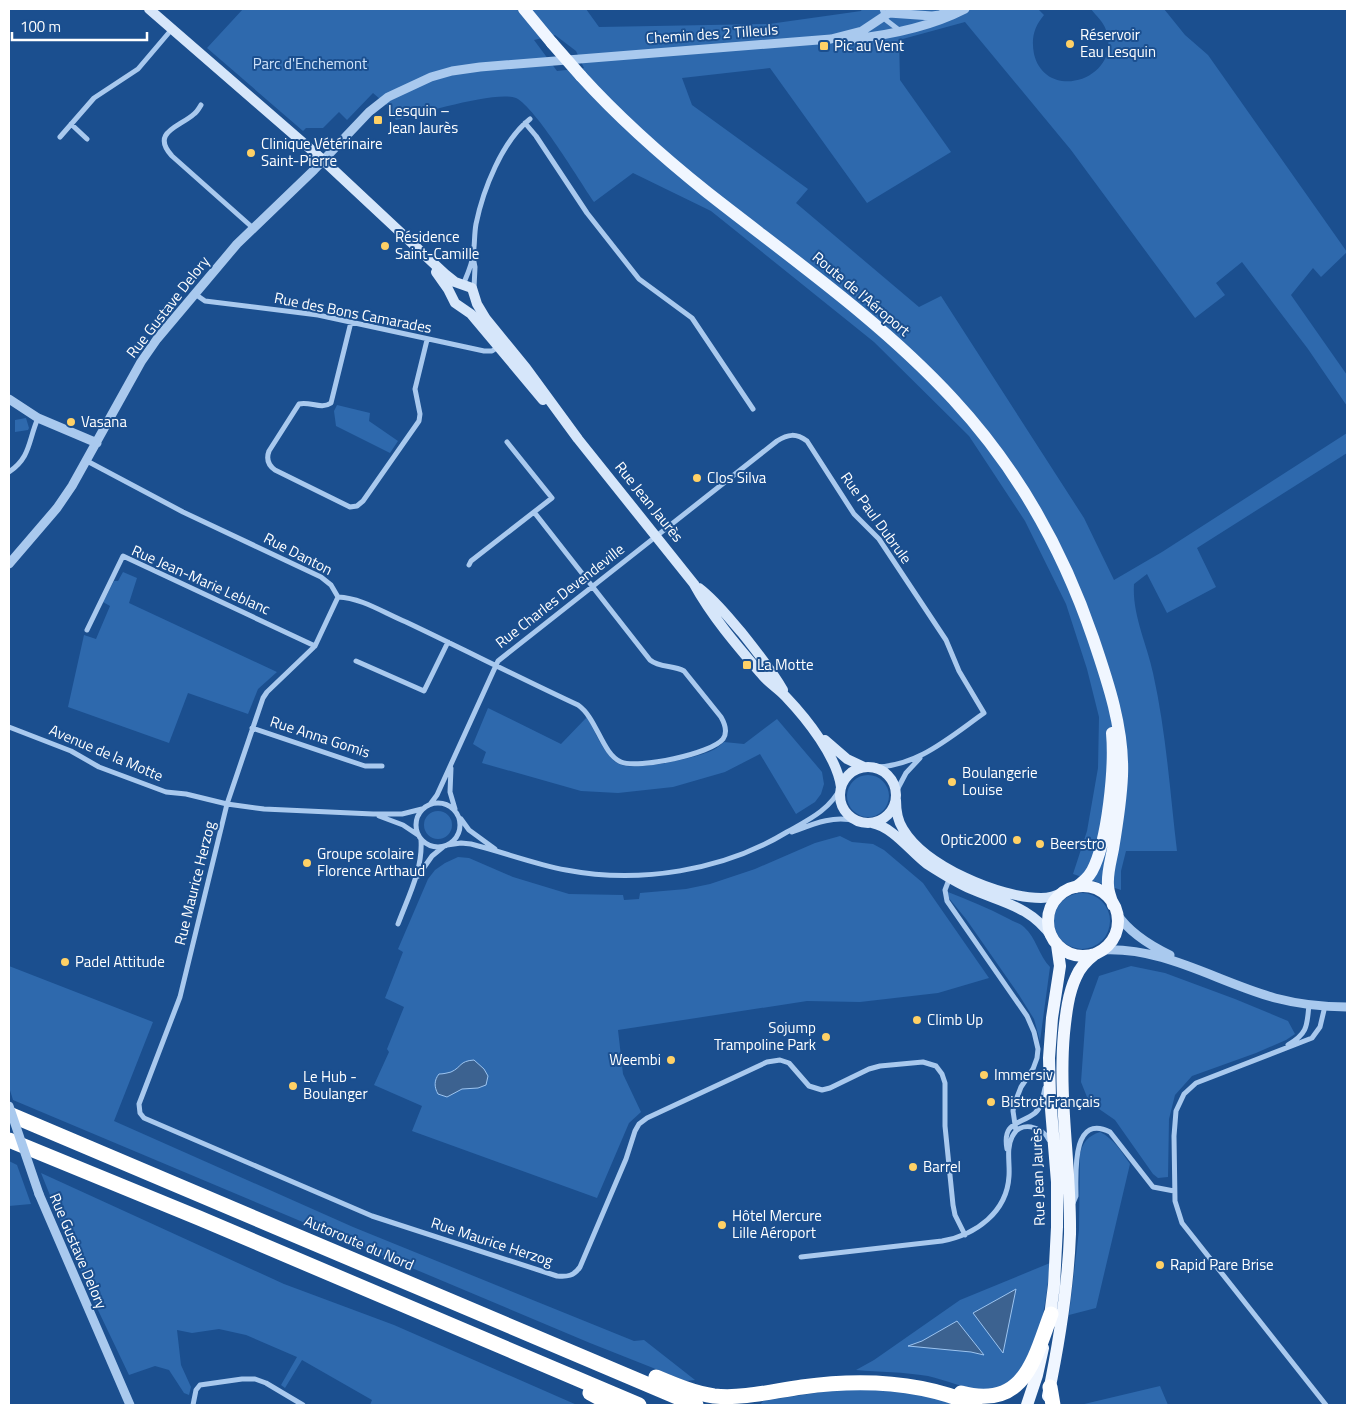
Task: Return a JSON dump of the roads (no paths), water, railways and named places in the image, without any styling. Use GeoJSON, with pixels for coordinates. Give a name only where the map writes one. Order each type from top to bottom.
{"type":"FeatureCollection","features":[{"type":"Feature","properties":{"kind":"highway","name":"Autoroute du Nord"},"geometry":{"type":"LineString","coordinates":[[9,1114],[696,1405]]}},
{"type":"Feature","properties":{"kind":"highway"},"geometry":{"type":"LineString","coordinates":[[9,1140],[199,1218],[639,1405]]}},
{"type":"Feature","properties":{"kind":"highway"},"geometry":{"type":"LineString","coordinates":[[911,1387],[929,1384],[979,1396],[1005,1392],[1018,1384],[1029,1371],[1051,1314]]}},
{"type":"Feature","properties":{"kind":"highway"},"geometry":{"type":"LineString","coordinates":[[567,1350],[582,1348],[683,1388],[714,1396],[751,1395],[846,1382],[877,1383],[911,1387],[950,1396],[975,1405]]}},
{"type":"Feature","properties":{"kind":"highway"},"geometry":{"type":"LineString","coordinates":[[568,1375],[596,1397],[612,1405]]}},
{"type":"Feature","properties":{"kind":"highway"},"geometry":{"type":"LineString","coordinates":[[1050,1387],[1054,1405]]}},
{"type":"Feature","properties":{"kind":"main road","name":"Rue Jean Jaurès"},"geometry":{"type":"LineString","coordinates":[[149,9],[323,160],[452,280],[463,285]]}},
{"type":"Feature","properties":{"kind":"main road","name":"Route de l'Aéroport"},"geometry":{"type":"LineString","coordinates":[[524,9],[609,106],[654,148],[873,323],[954,399],[998,454],[1031,503],[1049,534],[1073,586],[1101,664],[1114,708],[1122,760],[1119,809],[1108,878],[1109,894],[1115,909]]}},
{"type":"Feature","properties":{"kind":"main road","name":"Rue Jean Jaurès"},"geometry":{"type":"LineString","coordinates":[[409,242],[440,277],[457,302],[501,344],[694,584],[708,607],[763,676],[785,696],[806,721],[832,758],[838,771],[841,787]]}},
{"type":"Feature","properties":{"kind":"main road"},"geometry":{"type":"LineString","coordinates":[[463,285],[471,287],[474,294],[471,304],[465,306],[457,302],[454,290],[463,285]]}},
{"type":"Feature","properties":{"kind":"main road","name":"Rue Jean Jaurès"},"geometry":{"type":"LineString","coordinates":[[474,294],[480,310],[501,344]]}},
{"type":"Feature","properties":{"kind":"main road","name":"Route de l'Aéroport"},"geometry":{"type":"LineString","coordinates":[[1076,887],[1084,881],[1094,865],[1104,830],[1111,787],[1112,740],[1110,714],[1101,664]]}},
{"type":"Feature","properties":{"kind":"main road","name":"Rue Jean Jaurès"},"geometry":{"type":"LineString","coordinates":[[806,721],[847,759],[868,767]]}},
{"type":"Feature","properties":{"kind":"main road"},"geometry":{"type":"LineString","coordinates":[[1076,887],[1046,898],[1024,896],[982,885],[951,874],[923,861],[886,829],[872,823],[856,821],[849,816],[842,807],[841,787],[850,774],[868,767],[884,772],[890,777],[896,796],[897,817],[907,835],[929,856],[951,874],[971,889],[1020,908],[1037,920],[1064,951],[1072,955],[1086,956],[1099,952],[1114,936],[1117,927],[1115,909],[1108,898],[1098,890],[1089,887],[1076,887]]}},
{"type":"Feature","properties":{"kind":"main road"},"geometry":{"type":"LineString","coordinates":[[872,823],[879,821],[889,814],[896,796]]}},
{"type":"Feature","properties":{"kind":"main road"},"geometry":{"type":"LineString","coordinates":[[1054,941],[1048,924],[1050,910],[1063,892]]}},
{"type":"Feature","properties":{"kind":"main road","name":"Rue Jean Jaurès"},"geometry":{"type":"LineString","coordinates":[[1027,1405],[1037,1375],[1051,1314],[1054,1284],[1057,1182],[1050,1078],[1052,1018],[1060,966],[1054,941]]}},
{"type":"Feature","properties":{"kind":"main road","name":"Rue Jean Jaurès"},"geometry":{"type":"LineString","coordinates":[[1046,1405],[1068,1259],[1070,1210],[1062,1088],[1065,1023],[1070,995],[1076,976],[1087,960],[1099,952]]}},
{"type":"Feature","properties":{"kind":"street"},"geometry":{"type":"LineString","coordinates":[[882,11],[932,16],[954,9]]}},
{"type":"Feature","properties":{"kind":"street"},"geometry":{"type":"LineString","coordinates":[[831,39],[879,36],[939,20],[965,9]]}},
{"type":"Feature","properties":{"kind":"street"},"geometry":{"type":"LineString","coordinates":[[882,11],[889,24],[901,31]]}},
{"type":"Feature","properties":{"kind":"street","name":"Chemin des 2 Tilleuls"},"geometry":{"type":"LineString","coordinates":[[323,160],[377,105],[388,97],[410,85],[452,71],[549,60],[831,39],[858,32],[873,23],[882,11]]}},
{"type":"Feature","properties":{"kind":"street"},"geometry":{"type":"LineString","coordinates":[[60,137],[94,98],[138,68],[172,28]]}},
{"type":"Feature","properties":{"kind":"street"},"geometry":{"type":"LineString","coordinates":[[201,105],[195,114],[167,133],[164,140],[165,148],[253,228]]}},
{"type":"Feature","properties":{"kind":"street"},"geometry":{"type":"LineString","coordinates":[[463,285],[473,256],[476,227],[485,191],[500,159],[518,131],[530,119]]}},
{"type":"Feature","properties":{"kind":"street"},"geometry":{"type":"LineString","coordinates":[[525,123],[536,136],[587,213],[639,279],[692,318],[753,409]]}},
{"type":"Feature","properties":{"kind":"street"},"geometry":{"type":"LineString","coordinates":[[71,124],[88,139]]}},
{"type":"Feature","properties":{"kind":"street","name":"Rue Gustave Delory"},"geometry":{"type":"LineString","coordinates":[[10,560],[62,501],[87,461],[144,356],[227,254],[323,160]]}},
{"type":"Feature","properties":{"kind":"street"},"geometry":{"type":"LineString","coordinates":[[473,256],[475,267],[474,294]]}},
{"type":"Feature","properties":{"kind":"street","name":"Rue des Bons Camarades"},"geometry":{"type":"LineString","coordinates":[[195,294],[205,301],[295,312],[351,322],[484,351],[492,351],[501,344]]}},
{"type":"Feature","properties":{"kind":"street"},"geometry":{"type":"LineString","coordinates":[[351,322],[331,403],[324,407],[305,403],[299,404],[269,451],[267,458],[275,470],[350,507],[357,506],[363,502],[419,421],[420,414],[415,389],[427,340]]}},
{"type":"Feature","properties":{"kind":"street"},"geometry":{"type":"LineString","coordinates":[[9,399],[38,418],[96,444]]}},
{"type":"Feature","properties":{"kind":"street"},"geometry":{"type":"LineString","coordinates":[[9,472],[19,465],[25,457],[38,418]]}},
{"type":"Feature","properties":{"kind":"street","name":"Rue Paul Dubrule"},"geometry":{"type":"LineString","coordinates":[[656,537],[782,438],[794,434],[807,441],[854,514],[879,540],[946,640],[959,671],[984,713],[927,752],[906,771],[896,796]]}},
{"type":"Feature","properties":{"kind":"street"},"geometry":{"type":"LineString","coordinates":[[469,564],[552,498],[507,442]]}},
{"type":"Feature","properties":{"kind":"street","name":"Rue Danton"},"geometry":{"type":"LineString","coordinates":[[87,461],[182,512],[322,577],[331,585],[338,597],[358,601],[448,642],[582,708],[591,718],[610,752],[620,762],[634,764],[675,758],[708,748],[719,742],[725,735],[724,722],[687,675],[681,670],[650,660],[592,586]]}},
{"type":"Feature","properties":{"kind":"street"},"geometry":{"type":"LineString","coordinates":[[534,512],[592,586]]}},
{"type":"Feature","properties":{"kind":"street","name":"Rue Charles Devendeville"},"geometry":{"type":"LineString","coordinates":[[431,803],[437,795],[495,666],[502,657],[656,537]]}},
{"type":"Feature","properties":{"kind":"street","name":"Rue Jean-Marie Leblanc"},"geometry":{"type":"LineString","coordinates":[[87,630],[123,556],[315,646]]}},
{"type":"Feature","properties":{"kind":"street"},"geometry":{"type":"LineString","coordinates":[[315,646],[338,597]]}},
{"type":"Feature","properties":{"kind":"street"},"geometry":{"type":"LineString","coordinates":[[356,661],[424,691],[448,642]]}},
{"type":"Feature","properties":{"kind":"street","name":"Rue Maurice Herzog"},"geometry":{"type":"LineString","coordinates":[[315,646],[264,695],[252,728],[227,804],[180,997],[139,1104],[140,1113],[144,1118],[372,1216],[558,1276],[564,1276],[573,1274],[580,1267],[626,1159],[634,1131],[643,1121],[766,1062],[776,1060],[789,1063],[794,1066],[809,1086],[822,1090],[874,1067],[923,1062],[936,1066],[944,1079],[945,1126],[954,1212],[965,1235]]}},
{"type":"Feature","properties":{"kind":"street","name":"Avenue de la Motte"},"geometry":{"type":"LineString","coordinates":[[9,726],[71,751],[98,767],[162,791],[186,794],[257,809],[373,814],[408,813],[422,809]]}},
{"type":"Feature","properties":{"kind":"street","name":"Rue Anna Gomis"},"geometry":{"type":"LineString","coordinates":[[252,728],[365,766],[382,766]]}},
{"type":"Feature","properties":{"kind":"street","name":"Rue Paul Dubrule"},"geometry":{"type":"LineString","coordinates":[[868,767],[898,765],[927,752]]}},
{"type":"Feature","properties":{"kind":"street","name":"Rue Charles Devendeville"},"geometry":{"type":"LineString","coordinates":[[451,765],[450,792],[456,810]]}},
{"type":"Feature","properties":{"kind":"street"},"geometry":{"type":"LineString","coordinates":[[780,836],[830,805],[841,787]]}},
{"type":"Feature","properties":{"kind":"street"},"geometry":{"type":"LineString","coordinates":[[398,924],[415,881],[420,856],[420,837],[416,824],[418,816],[422,809],[431,803],[443,803],[456,810],[466,828],[505,854]]}},
{"type":"Feature","properties":{"kind":"street","name":"Avenue de la Motte"},"geometry":{"type":"LineString","coordinates":[[373,814],[404,825],[420,837]]}},
{"type":"Feature","properties":{"kind":"street"},"geometry":{"type":"LineString","coordinates":[[415,881],[432,856],[454,841],[459,834],[460,818]]}},
{"type":"Feature","properties":{"kind":"street"},"geometry":{"type":"LineString","coordinates":[[420,837],[431,846],[465,843],[534,863],[576,872],[608,875],[652,874],[686,869],[726,859],[780,836],[830,820],[843,818],[856,821]]}},
{"type":"Feature","properties":{"kind":"street"},"geometry":{"type":"LineString","coordinates":[[951,874],[944,890],[947,900],[1027,1016],[1037,1040],[1036,1064],[1021,1086],[1014,1105],[1016,1131]]}},
{"type":"Feature","properties":{"kind":"street"},"geometry":{"type":"LineString","coordinates":[[1115,909],[1127,927],[1151,944],[1200,969]]}},
{"type":"Feature","properties":{"kind":"street"},"geometry":{"type":"LineString","coordinates":[[1099,952],[1124,950],[1142,952],[1200,969],[1268,996],[1309,1004],[1347,1007]]}},
{"type":"Feature","properties":{"kind":"street"},"geometry":{"type":"LineString","coordinates":[[1281,1049],[1299,1038],[1305,1030],[1309,1004]]}},
{"type":"Feature","properties":{"kind":"street"},"geometry":{"type":"LineString","coordinates":[[1324,1006],[1320,1027],[1312,1038],[1196,1083],[1184,1094],[1179,1102],[1175,1116],[1174,1191],[1177,1212],[1182,1223],[1326,1405]]}},
{"type":"Feature","properties":{"kind":"street"},"geometry":{"type":"LineString","coordinates":[[1009,1156],[1006,1139],[1008,1131],[1015,1123],[1035,1114],[1042,1104],[1045,1086],[1050,1078]]}},
{"type":"Feature","properties":{"kind":"street","name":"Rue Gustave Delory"},"geometry":{"type":"LineString","coordinates":[[9,1106],[38,1194],[130,1405]]}},
{"type":"Feature","properties":{"kind":"street"},"geometry":{"type":"LineString","coordinates":[[1009,1156],[1011,1139],[1016,1131],[1023,1128],[1038,1128],[1046,1135],[1055,1154]]}},
{"type":"Feature","properties":{"kind":"street"},"geometry":{"type":"LineString","coordinates":[[1070,1210],[1076,1196],[1077,1150],[1085,1135],[1098,1128],[1110,1132],[1153,1188],[1174,1191]]}},
{"type":"Feature","properties":{"kind":"street","name":"Rue Jean Jaurès"},"geometry":{"type":"LineString","coordinates":[[801,1257],[942,1241],[965,1235],[985,1223],[1002,1201],[1009,1181],[1009,1156]]}},
{"type":"Feature","properties":{"kind":"street"},"geometry":{"type":"LineString","coordinates":[[193,1405],[196,1390],[200,1384],[249,1379],[266,1383],[303,1405]]}},
{"type":"Feature","properties":{"kind":"place","name":"Réservoir Eau Lesquin"},"geometry":{"type":"Point","coordinates":[1070,44]}},
{"type":"Feature","properties":{"kind":"place","name":"Pic au Vent"},"geometry":{"type":"Point","coordinates":[824,46]}},
{"type":"Feature","properties":{"kind":"place","name":"Lesquin – Jean Jaurès"},"geometry":{"type":"Point","coordinates":[378,120]}},
{"type":"Feature","properties":{"kind":"place","name":"Clinique Vétérinaire Saint-Pierre"},"geometry":{"type":"Point","coordinates":[251,153]}},
{"type":"Feature","properties":{"kind":"place","name":"Résidence Saint-Camille"},"geometry":{"type":"Point","coordinates":[385,246]}},
{"type":"Feature","properties":{"kind":"place","name":"Vasana"},"geometry":{"type":"Point","coordinates":[71,422]}},
{"type":"Feature","properties":{"kind":"place","name":"Clos Silva"},"geometry":{"type":"Point","coordinates":[697,478]}},
{"type":"Feature","properties":{"kind":"place","name":"La Motte"},"geometry":{"type":"Point","coordinates":[747,665]}},
{"type":"Feature","properties":{"kind":"place","name":"Boulangerie Louise"},"geometry":{"type":"Point","coordinates":[952,782]}},
{"type":"Feature","properties":{"kind":"place","name":"Optic2000"},"geometry":{"type":"Point","coordinates":[1017,840]}},
{"type":"Feature","properties":{"kind":"place","name":"Beerstro"},"geometry":{"type":"Point","coordinates":[1040,844]}},
{"type":"Feature","properties":{"kind":"place","name":"Groupe scolaire Florence Arthaud"},"geometry":{"type":"Point","coordinates":[307,863]}},
{"type":"Feature","properties":{"kind":"place","name":"Padel Attitude"},"geometry":{"type":"Point","coordinates":[65,962]}},
{"type":"Feature","properties":{"kind":"place","name":"Climb Up"},"geometry":{"type":"Point","coordinates":[917,1020]}},
{"type":"Feature","properties":{"kind":"place","name":"Sojump Trampoline Park"},"geometry":{"type":"Point","coordinates":[826,1037]}},
{"type":"Feature","properties":{"kind":"place","name":"Weembi"},"geometry":{"type":"Point","coordinates":[671,1060]}},
{"type":"Feature","properties":{"kind":"place","name":"Immersiv"},"geometry":{"type":"Point","coordinates":[984,1075]}},
{"type":"Feature","properties":{"kind":"place","name":"Le Hub - Boulanger"},"geometry":{"type":"Point","coordinates":[293,1086]}},
{"type":"Feature","properties":{"kind":"place","name":"Bistrot Français"},"geometry":{"type":"Point","coordinates":[991,1102]}},
{"type":"Feature","properties":{"kind":"place","name":"Barrel"},"geometry":{"type":"Point","coordinates":[913,1167]}},
{"type":"Feature","properties":{"kind":"place","name":"Hôtel Mercure Lille Aéroport"},"geometry":{"type":"Point","coordinates":[722,1225]}},
{"type":"Feature","properties":{"kind":"place","name":"Rapid Pare Brise"},"geometry":{"type":"Point","coordinates":[1160,1265]}},
{"type":"Feature","properties":{"kind":"park label","name":"Parc d'Enchemont"},"geometry":{"type":"Point","coordinates":[310,64]}}]}
